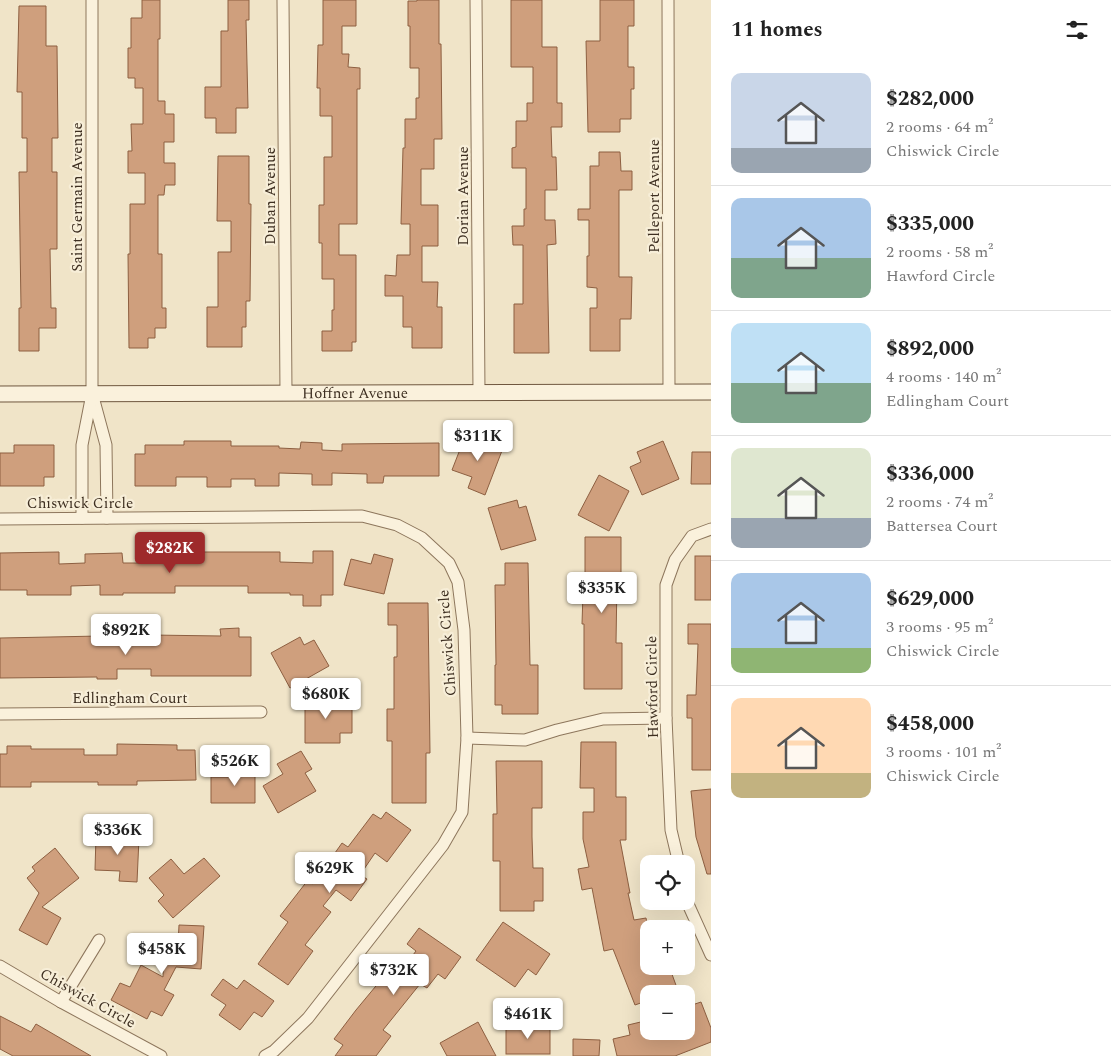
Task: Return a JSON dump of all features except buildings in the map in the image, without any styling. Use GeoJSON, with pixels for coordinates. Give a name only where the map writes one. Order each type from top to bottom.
{"type":"FeatureCollection","features":[{"type":"Feature","properties":{"kind":"main road","name":"Hoffner Avenue"},"geometry":{"type":"LineString","coordinates":[[0,394],[711,392]]}},
{"type":"Feature","properties":{"kind":"street","name":"Saint Germain Avenue"},"geometry":{"type":"LineString","coordinates":[[92,0],[92,394]]}},
{"type":"Feature","properties":{"kind":"street","name":"Duban Avenue"},"geometry":{"type":"LineString","coordinates":[[283,0],[286,392]]}},
{"type":"Feature","properties":{"kind":"street","name":"Dorian Avenue"},"geometry":{"type":"LineString","coordinates":[[476,0],[479,392]]}},
{"type":"Feature","properties":{"kind":"street","name":"Pelleport Avenue"},"geometry":{"type":"LineString","coordinates":[[668,0],[669,392]]}},
{"type":"Feature","properties":{"kind":"street"},"geometry":{"type":"LineString","coordinates":[[82,518],[82,445],[92,394]]}},
{"type":"Feature","properties":{"kind":"street"},"geometry":{"type":"LineString","coordinates":[[92,394],[106,445],[107,518]]}},
{"type":"Feature","properties":{"kind":"street","name":"Chiswick Circle"},"geometry":{"type":"LineString","coordinates":[[0,519],[362,516],[397,525],[422,538],[449,563],[458,582],[464,630],[467,738],[462,812],[443,845],[308,1018],[274,1051],[265,1056]]}},
{"type":"Feature","properties":{"kind":"street","name":"Hawford Circle"},"geometry":{"type":"LineString","coordinates":[[677,855],[671,830],[666,718],[666,586],[674,560],[692,536],[711,529]]}},
{"type":"Feature","properties":{"kind":"street","name":"Edlingham Court"},"geometry":{"type":"LineString","coordinates":[[0,714],[261,712]]}},
{"type":"Feature","properties":{"kind":"street"},"geometry":{"type":"LineString","coordinates":[[467,738],[524,740],[557,730],[603,720],[666,718]]}},
{"type":"Feature","properties":{"kind":"street"},"geometry":{"type":"LineString","coordinates":[[691,910],[711,956]]}},
{"type":"Feature","properties":{"kind":"street"},"geometry":{"type":"LineString","coordinates":[[61,1002],[99,940]]}},
{"type":"Feature","properties":{"kind":"street","name":"Chiswick Circle"},"geometry":{"type":"LineString","coordinates":[[0,966],[61,1002],[162,1056]]}}]}
